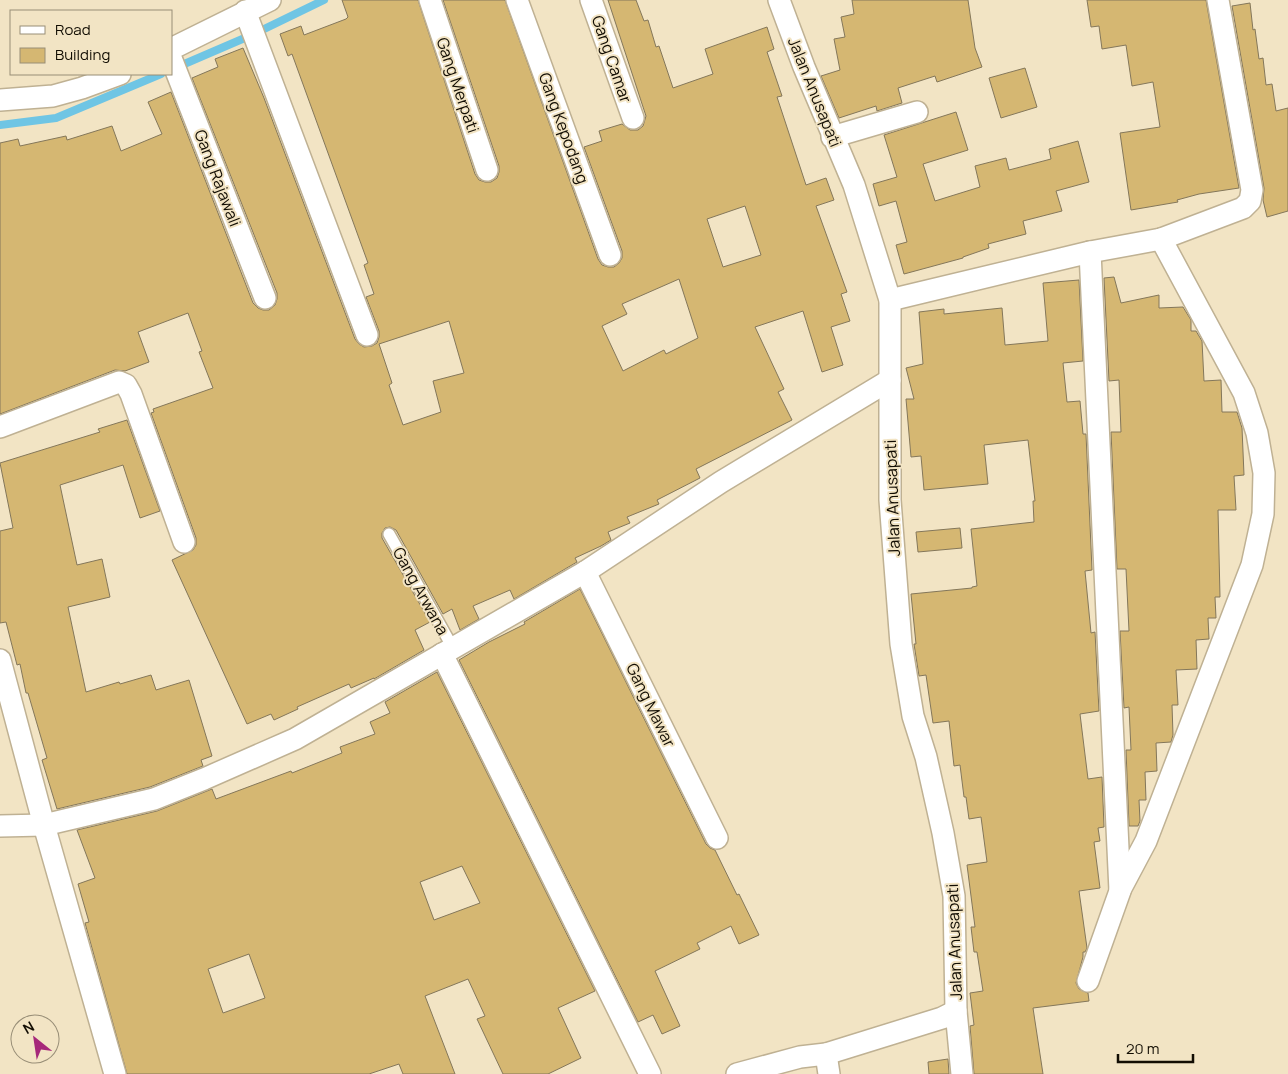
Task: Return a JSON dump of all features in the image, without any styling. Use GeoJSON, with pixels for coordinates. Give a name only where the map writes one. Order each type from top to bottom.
{"type":"FeatureCollection","features":[{"type":"Feature","properties":{"kind":"street"},"geometry":{"type":"LineString","coordinates":[[172,49],[247,17],[270,0]]}},
{"type":"Feature","properties":{"kind":"street","name":"Gang Merpati"},"geometry":{"type":"LineString","coordinates":[[430,0],[487,170]]}},
{"type":"Feature","properties":{"kind":"street","name":"Gang Kepodang"},"geometry":{"type":"LineString","coordinates":[[517,0],[610,255]]}},
{"type":"Feature","properties":{"kind":"street","name":"Gang Camar"},"geometry":{"type":"LineString","coordinates":[[591,0],[633,118]]}},
{"type":"Feature","properties":{"kind":"street","name":"Jalan Anusapati"},"geometry":{"type":"LineString","coordinates":[[779,0],[832,137],[854,185],[890,300],[890,500],[901,644],[913,716],[926,757],[943,833],[954,896],[956,1011],[962,1074]]}},
{"type":"Feature","properties":{"kind":"street"},"geometry":{"type":"LineString","coordinates":[[890,300],[1090,252],[1161,239],[1243,208],[1250,200],[1252,190],[1218,0]]}},
{"type":"Feature","properties":{"kind":"street"},"geometry":{"type":"LineString","coordinates":[[247,17],[367,335]]}},
{"type":"Feature","properties":{"kind":"street","name":"Gang Rajawali"},"geometry":{"type":"LineString","coordinates":[[172,60],[265,298]]}},
{"type":"Feature","properties":{"kind":"street"},"geometry":{"type":"LineString","coordinates":[[0,100],[53,96],[117,75]]}},
{"type":"Feature","properties":{"kind":"street"},"geometry":{"type":"LineString","coordinates":[[832,137],[917,112]]}},
{"type":"Feature","properties":{"kind":"street"},"geometry":{"type":"LineString","coordinates":[[1088,981],[1120,891],[1146,841],[1252,565],[1263,514],[1264,473],[1257,433],[1244,393],[1161,239]]}},
{"type":"Feature","properties":{"kind":"street"},"geometry":{"type":"LineString","coordinates":[[1090,252],[1120,891]]}},
{"type":"Feature","properties":{"kind":"street"},"geometry":{"type":"LineString","coordinates":[[0,826],[44,825],[154,798],[204,780],[295,739],[585,572],[721,482],[890,380]]}},
{"type":"Feature","properties":{"kind":"street"},"geometry":{"type":"LineString","coordinates":[[0,427],[119,382],[126,386],[131,394],[184,542]]}},
{"type":"Feature","properties":{"kind":"street","name":"Gang Mawar"},"geometry":{"type":"LineString","coordinates":[[585,572],[717,838]]}},
{"type":"Feature","properties":{"kind":"street"},"geometry":{"type":"LineString","coordinates":[[447,651],[650,1074]]}},
{"type":"Feature","properties":{"kind":"street"},"geometry":{"type":"LineString","coordinates":[[0,660],[44,825],[115,1074]]}},
{"type":"Feature","properties":{"kind":"street"},"geometry":{"type":"LineString","coordinates":[[737,1074],[800,1057],[828,1064],[956,1011]]}},
{"type":"Feature","properties":{"kind":"lane","name":"Gang Arwana"},"geometry":{"type":"LineString","coordinates":[[389,534],[447,651]]}},
{"type":"Feature","properties":{"kind":"building"},"geometry":{"type":"Polygon","coordinates":[[[342,0],[418,0],[475,174],[479,180],[491,182],[497,178],[499,166],[443,0],[505,0],[598,259],[602,265],[608,267],[614,267],[619,263],[622,258],[622,251],[584,147],[602,141],[599,131],[622,124],[630,130],[638,130],[643,126],[646,116],[608,0],[636,0],[644,21],[648,20],[656,47],[659,46],[673,88],[713,74],[705,49],[767,27],[774,49],[767,52],[782,96],[777,97],[806,185],[826,178],[834,200],[816,206],[847,292],[841,294],[850,321],[831,327],[843,365],[822,372],[803,311],[755,327],[784,389],[778,392],[792,420],[696,469],[700,478],[657,500],[659,504],[627,517],[630,523],[608,532],[611,540],[575,558],[577,562],[514,599],[510,590],[473,606],[479,619],[460,630],[452,609],[443,614],[396,530],[390,527],[385,528],[382,538],[430,622],[415,630],[424,650],[374,679],[351,688],[349,684],[297,707],[298,709],[274,720],[271,714],[247,724],[172,560],[193,550],[196,545],[196,538],[151,413],[154,412],[153,409],[213,388],[199,352],[202,351],[188,313],[138,332],[149,362],[125,371],[115,370],[0,414],[0,143],[18,139],[20,146],[66,136],[67,140],[112,126],[121,151],[162,134],[148,102],[171,92],[253,303],[258,308],[269,310],[275,305],[277,293],[192,78],[218,67],[215,59],[243,48],[264,98],[355,339],[364,347],[372,346],[377,343],[379,331],[366,297],[374,294],[364,265],[368,263],[292,54],[288,56],[280,34],[301,26],[304,35],[348,17],[342,0]],[[745,206],[707,219],[723,267],[761,255],[745,206]],[[679,279],[622,304],[627,314],[602,326],[623,371],[664,350],[666,354],[698,338],[679,279]],[[449,321],[379,344],[392,383],[389,385],[403,425],[441,412],[433,381],[464,373],[449,321]]]}},
{"type":"Feature","properties":{"kind":"building"},"geometry":{"type":"Polygon","coordinates":[[[852,0],[968,0],[975,48],[982,67],[937,82],[935,76],[898,88],[902,103],[877,111],[876,106],[839,118],[821,76],[840,70],[834,39],[845,37],[841,17],[854,14],[852,0]]]}},
{"type":"Feature","properties":{"kind":"building"},"geometry":{"type":"Polygon","coordinates":[[[1087,0],[1206,0],[1239,188],[1199,194],[1177,200],[1178,202],[1131,210],[1120,133],[1160,127],[1153,82],[1132,86],[1126,45],[1102,49],[1099,26],[1091,27],[1087,0]]]}},
{"type":"Feature","properties":{"kind":"building"},"geometry":{"type":"Polygon","coordinates":[[[1250,3],[1259,59],[1263,58],[1266,85],[1272,84],[1276,111],[1288,108],[1288,211],[1267,217],[1263,200],[1264,188],[1232,6],[1250,3]]]}},
{"type":"Feature","properties":{"kind":"building"},"geometry":{"type":"Polygon","coordinates":[[[1025,68],[1037,107],[1001,118],[989,78],[1025,68]]]}},
{"type":"Feature","properties":{"kind":"building"},"geometry":{"type":"Polygon","coordinates":[[[956,112],[968,150],[923,164],[935,201],[980,187],[975,166],[1006,158],[1009,170],[1051,159],[1049,149],[1078,141],[1089,182],[1056,191],[1062,211],[1023,221],[1026,234],[988,244],[989,248],[963,258],[904,274],[896,245],[907,242],[896,201],[879,206],[873,184],[897,177],[884,135],[956,112]]]}},
{"type":"Feature","properties":{"kind":"building"},"geometry":{"type":"Polygon","coordinates":[[[1114,277],[1121,303],[1159,295],[1159,308],[1183,307],[1191,320],[1191,331],[1196,331],[1202,341],[1204,381],[1221,380],[1222,412],[1237,412],[1242,428],[1244,475],[1234,476],[1236,510],[1218,510],[1220,597],[1215,597],[1216,618],[1208,618],[1209,639],[1196,640],[1197,669],[1176,670],[1178,705],[1172,705],[1173,735],[1171,742],[1156,743],[1157,771],[1145,772],[1146,800],[1139,800],[1140,821],[1138,826],[1129,826],[1126,750],[1131,750],[1129,707],[1124,708],[1120,631],[1129,631],[1126,569],[1117,569],[1111,432],[1121,432],[1119,380],[1109,381],[1104,278],[1114,277]]]}},
{"type":"Feature","properties":{"kind":"building"},"geometry":{"type":"Polygon","coordinates":[[[1079,280],[1083,361],[1063,363],[1067,402],[1080,401],[1083,434],[1086,434],[1092,570],[1085,571],[1091,633],[1095,632],[1099,711],[1080,714],[1088,779],[1102,777],[1104,827],[1098,828],[1100,841],[1094,842],[1100,888],[1079,891],[1087,948],[1083,952],[1076,983],[1079,989],[1088,993],[1089,1001],[1033,1008],[1043,1074],[974,1074],[970,1026],[974,1025],[970,993],[983,991],[977,952],[974,952],[971,927],[975,927],[967,865],[987,862],[981,817],[969,819],[960,765],[954,766],[949,721],[933,723],[926,675],[919,676],[914,644],[916,644],[911,594],[977,586],[971,529],[1034,522],[1033,501],[1035,501],[1028,440],[984,445],[988,484],[924,490],[921,456],[911,457],[906,399],[914,399],[906,368],[923,364],[919,312],[944,309],[944,314],[1002,308],[1005,345],[1048,341],[1043,283],[1079,280]]]}},
{"type":"Feature","properties":{"kind":"building"},"geometry":{"type":"Polygon","coordinates":[[[127,420],[160,511],[140,518],[123,465],[60,485],[77,565],[102,559],[110,597],[68,607],[86,692],[151,675],[156,690],[189,680],[212,756],[201,760],[203,766],[150,787],[57,809],[42,760],[47,758],[28,693],[26,693],[20,664],[17,665],[6,622],[0,623],[0,531],[13,528],[0,463],[100,432],[98,429],[127,420]]]}},
{"type":"Feature","properties":{"kind":"building"},"geometry":{"type":"Polygon","coordinates":[[[960,528],[962,548],[918,552],[916,532],[960,528]]]}},
{"type":"Feature","properties":{"kind":"building"},"geometry":{"type":"Polygon","coordinates":[[[580,589],[706,844],[715,850],[759,935],[739,944],[731,926],[697,943],[700,949],[655,971],[680,1026],[662,1034],[653,1015],[638,1022],[459,660],[525,624],[524,622],[580,589]]]}},
{"type":"Feature","properties":{"kind":"building"},"geometry":{"type":"Polygon","coordinates":[[[437,672],[595,991],[558,1008],[581,1058],[548,1074],[503,1074],[477,1019],[485,1016],[468,979],[425,996],[455,1074],[403,1074],[399,1064],[369,1074],[127,1074],[85,923],[89,922],[78,884],[95,878],[77,830],[157,811],[212,789],[216,799],[291,771],[292,773],[342,753],[340,747],[375,734],[370,722],[390,713],[385,702],[437,672]],[[462,866],[420,882],[434,920],[480,903],[462,866]],[[249,954],[208,969],[223,1013],[265,998],[249,954]]]}},
{"type":"Feature","properties":{"kind":"building"},"geometry":{"type":"Polygon","coordinates":[[[948,1059],[949,1074],[929,1074],[928,1062],[948,1059]]]}},
{"type":"Feature","properties":{"kind":"waterway"},"geometry":{"type":"LineString","coordinates":[[175,68],[254,34],[324,0]]}},
{"type":"Feature","properties":{"kind":"waterway"},"geometry":{"type":"LineString","coordinates":[[0,125],[56,118],[159,75]]}}]}
